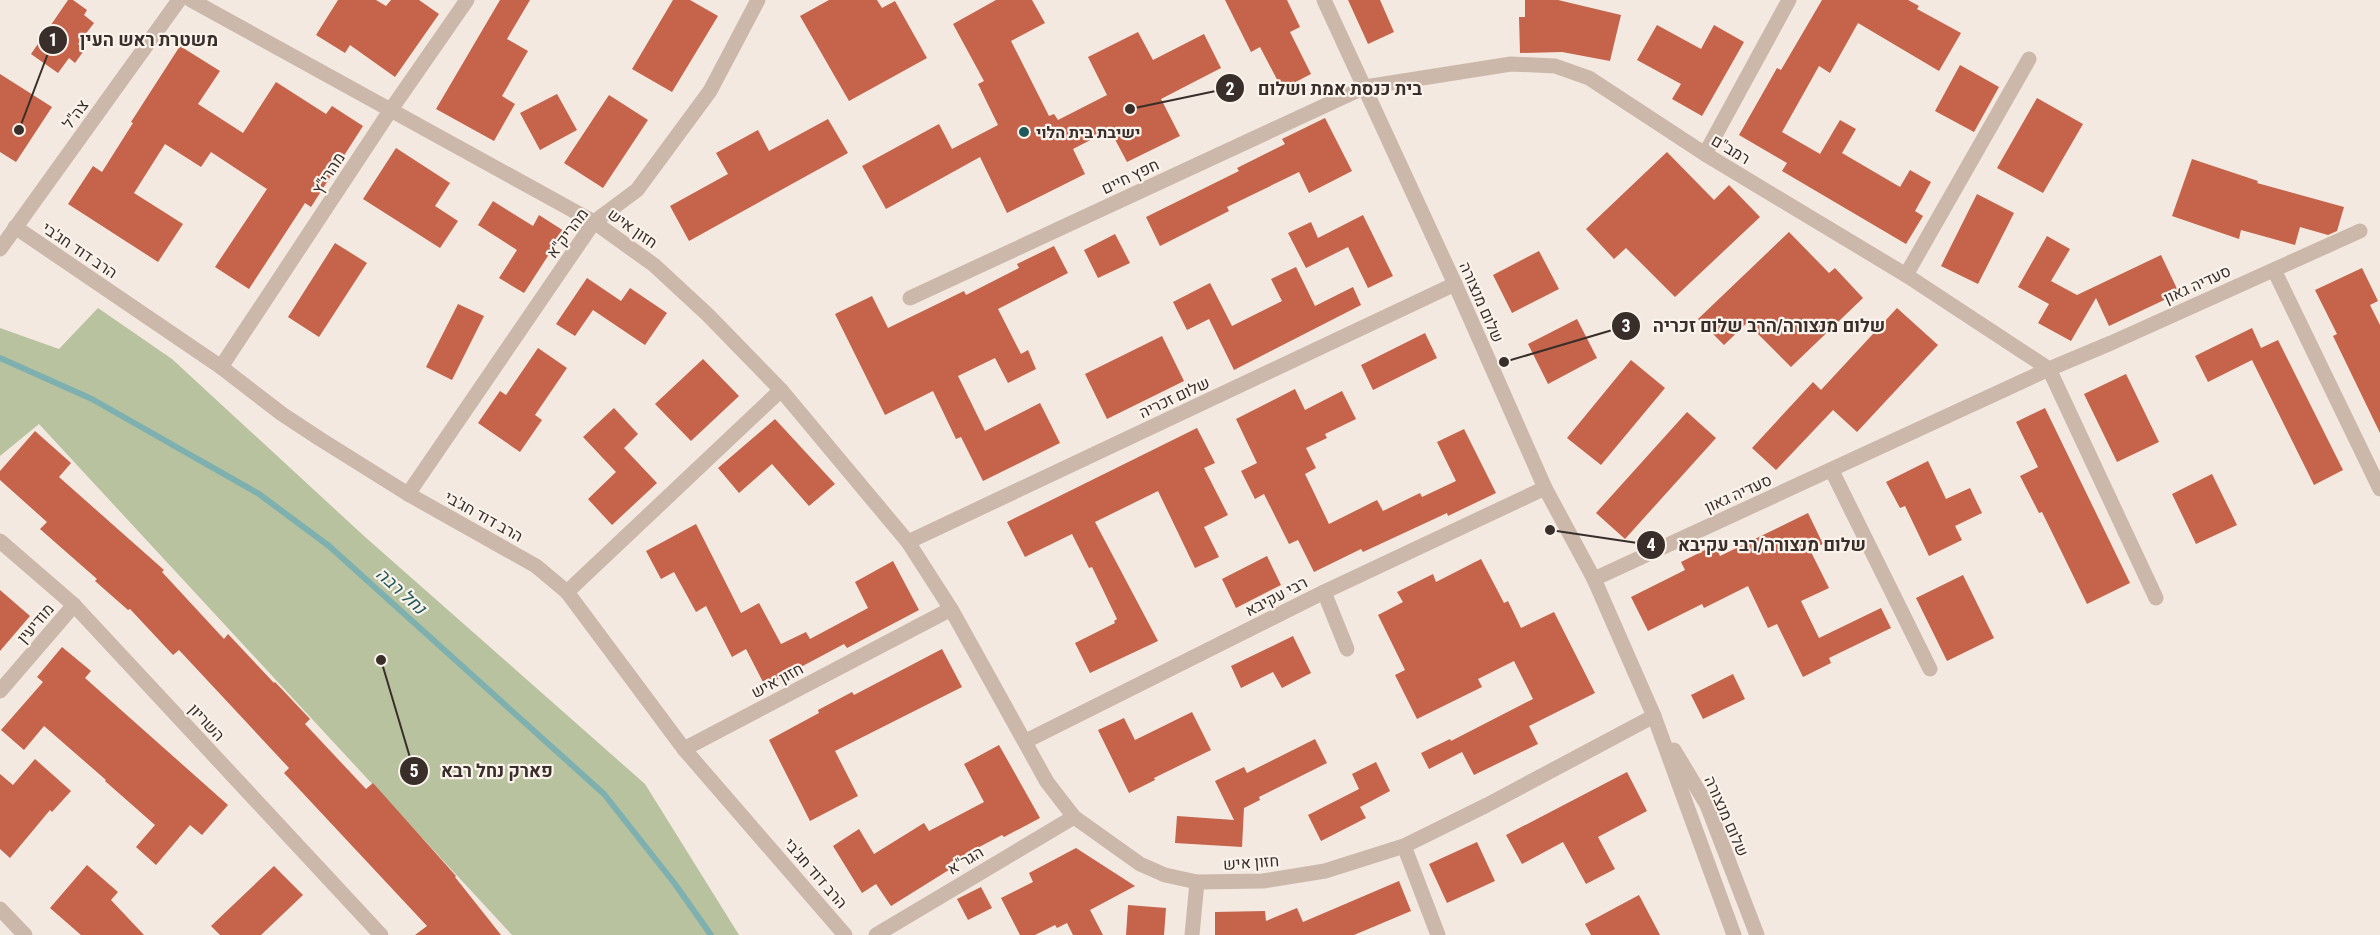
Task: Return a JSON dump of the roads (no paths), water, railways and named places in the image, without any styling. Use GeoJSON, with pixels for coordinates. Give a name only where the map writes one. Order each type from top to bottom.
{"type":"FeatureCollection","features":[{"type":"Feature","properties":{"kind":"street","name":"צה\"ל"},"geometry":{"type":"LineString","coordinates":[[0,249],[178,0]]}},
{"type":"Feature","properties":{"kind":"street","name":"חזון איש"},"geometry":{"type":"LineString","coordinates":[[191,0],[594,222],[654,264],[708,315],[781,390],[908,542],[951,609],[1047,782],[1074,817],[1140,864],[1165,875],[1197,882],[1263,881],[1325,871],[1404,846],[1487,805],[1654,716]]}},
{"type":"Feature","properties":{"kind":"street","name":"מהרי\"ץ"},"geometry":{"type":"LineString","coordinates":[[221,368],[390,111],[467,0]]}},
{"type":"Feature","properties":{"kind":"street","name":"מהריק\"א"},"geometry":{"type":"LineString","coordinates":[[408,494],[594,222],[636,190],[710,91],[758,0]]}},
{"type":"Feature","properties":{"kind":"street","name":"שלום מנצורה"},"geometry":{"type":"LineString","coordinates":[[1324,0],[1455,284],[1545,488],[1594,579],[1654,716],[1734,935]]}},
{"type":"Feature","properties":{"kind":"street"},"geometry":{"type":"LineString","coordinates":[[1705,154],[1789,0]]}},
{"type":"Feature","properties":{"kind":"street"},"geometry":{"type":"LineString","coordinates":[[1906,275],[2029,59]]}},
{"type":"Feature","properties":{"kind":"street","name":"רמב\"ם"},"geometry":{"type":"LineString","coordinates":[[1365,87],[1511,64],[1555,66],[1589,78],[1705,154],[1906,275],[2049,369]]}},
{"type":"Feature","properties":{"kind":"street","name":"חפץ חיים"},"geometry":{"type":"LineString","coordinates":[[910,298],[1365,87]]}},
{"type":"Feature","properties":{"kind":"street","name":"הרב דוד חג'בי"},"geometry":{"type":"LineString","coordinates":[[15,227],[221,368],[301,426],[408,494],[536,566],[567,592],[684,749],[845,935]]}},
{"type":"Feature","properties":{"kind":"street","name":"סעדיה גאון"},"geometry":{"type":"LineString","coordinates":[[1594,579],[2049,369],[2360,231]]}},
{"type":"Feature","properties":{"kind":"street"},"geometry":{"type":"LineString","coordinates":[[2274,270],[2380,489]]}},
{"type":"Feature","properties":{"kind":"street","name":"שלום זכריה"},"geometry":{"type":"LineString","coordinates":[[908,542],[1455,284]]}},
{"type":"Feature","properties":{"kind":"street"},"geometry":{"type":"LineString","coordinates":[[2049,369],[2156,598]]}},
{"type":"Feature","properties":{"kind":"street"},"geometry":{"type":"LineString","coordinates":[[567,592],[781,390]]}},
{"type":"Feature","properties":{"kind":"street"},"geometry":{"type":"LineString","coordinates":[[1832,471],[1930,669]]}},
{"type":"Feature","properties":{"kind":"street","name":"רבי עקיבא"},"geometry":{"type":"LineString","coordinates":[[1026,741],[1324,592],[1545,488]]}},
{"type":"Feature","properties":{"kind":"street","name":"השריון"},"geometry":{"type":"LineString","coordinates":[[0,541],[74,605],[381,935]]}},
{"type":"Feature","properties":{"kind":"street"},"geometry":{"type":"LineString","coordinates":[[1324,592],[1347,649]]}},
{"type":"Feature","properties":{"kind":"street","name":"מודיעין"},"geometry":{"type":"LineString","coordinates":[[0,691],[74,605]]}},
{"type":"Feature","properties":{"kind":"street","name":"חזון איש"},"geometry":{"type":"LineString","coordinates":[[684,749],[951,609]]}},
{"type":"Feature","properties":{"kind":"street","name":"שלום מנצורה"},"geometry":{"type":"LineString","coordinates":[[1654,716],[1707,805],[1758,935]]}},
{"type":"Feature","properties":{"kind":"street","name":"הגר\"א"},"geometry":{"type":"LineString","coordinates":[[876,935],[1074,817]]}},
{"type":"Feature","properties":{"kind":"street"},"geometry":{"type":"LineString","coordinates":[[1404,846],[1438,935]]}},
{"type":"Feature","properties":{"kind":"street"},"geometry":{"type":"LineString","coordinates":[[1192,935],[1197,882]]}},
{"type":"Feature","properties":{"kind":"street"},"geometry":{"type":"LineString","coordinates":[[0,909],[25,935]]}},
{"type":"Feature","properties":{"kind":"waterway","name":"נחל רבה"},"geometry":{"type":"LineString","coordinates":[[0,358],[92,399],[259,494],[329,546],[604,794],[675,884],[711,935]]}},
{"type":"Feature","properties":{"kind":"place","name":"בית כנסת אמת ושלום"},"geometry":{"type":"Point","coordinates":[1130,109]}},
{"type":"Feature","properties":{"kind":"place","name":"משטרת ראש העין"},"geometry":{"type":"Point","coordinates":[19,130]}},
{"type":"Feature","properties":{"kind":"place","name":"ישיבת בית הלוי"},"geometry":{"type":"Point","coordinates":[1024,132]}},
{"type":"Feature","properties":{"kind":"place","name":"שלום מנצורה/הרב שלום זכריה"},"geometry":{"type":"Point","coordinates":[1504,362]}},
{"type":"Feature","properties":{"kind":"place","name":"שלום מנצורה/רבי עקיבא"},"geometry":{"type":"Point","coordinates":[1550,530]}},
{"type":"Feature","properties":{"kind":"place","name":"פארק נחל רבא"},"geometry":{"type":"Point","coordinates":[381,660]}}]}
